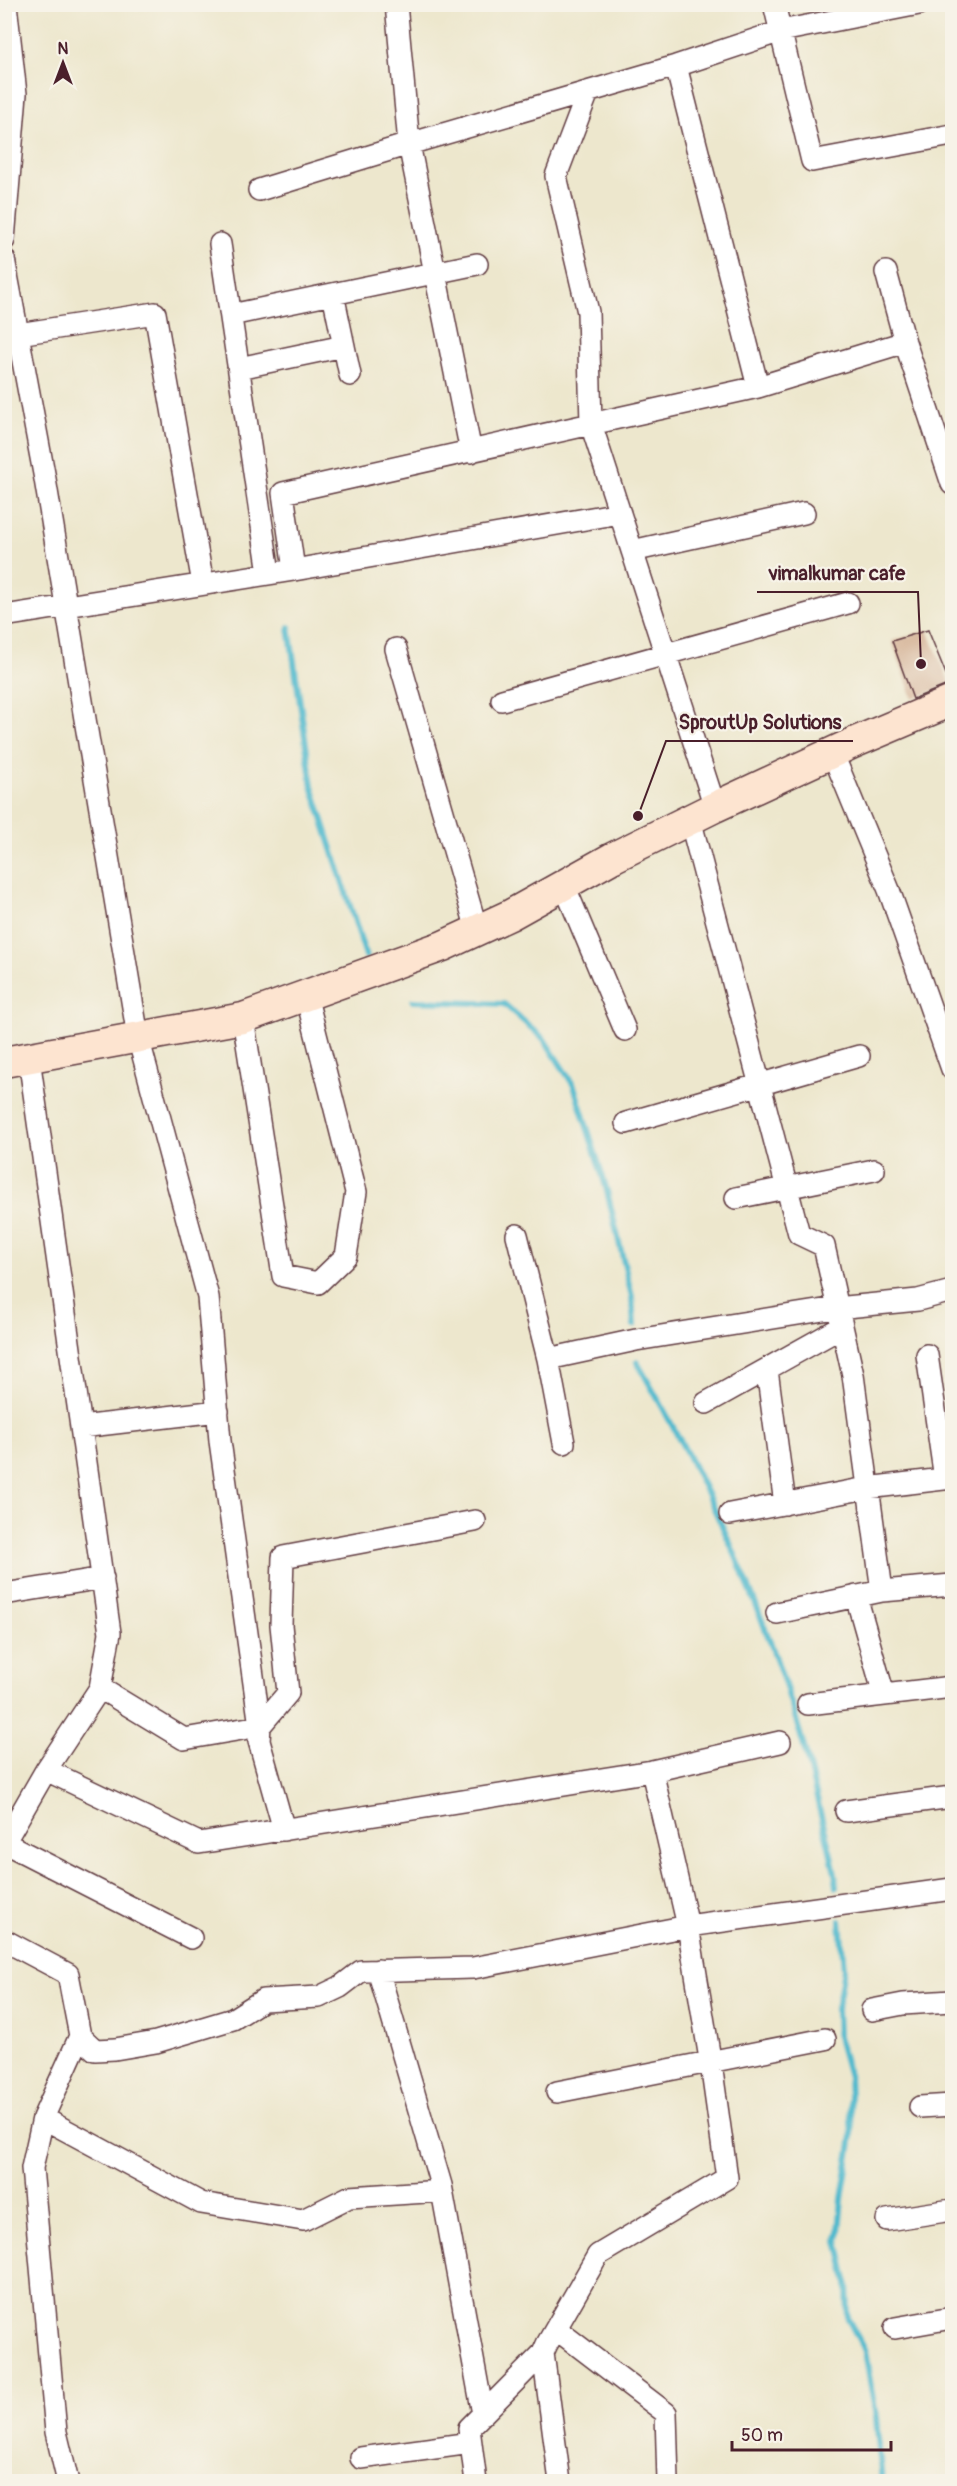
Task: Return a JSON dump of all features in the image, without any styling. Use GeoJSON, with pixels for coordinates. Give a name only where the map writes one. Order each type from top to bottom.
{"type":"FeatureCollection","features":[{"type":"Feature","properties":{"kind":"main road"},"geometry":{"type":"LineString","coordinates":[[17,1060],[243,1018],[443,946],[702,813],[832,752],[952,700]]}},
{"type":"Feature","properties":{"kind":"street"},"geometry":{"type":"LineString","coordinates":[[4,240],[16,94],[6,4]]}},
{"type":"Feature","properties":{"kind":"street"},"geometry":{"type":"LineString","coordinates":[[396,4],[409,144],[471,452]]}},
{"type":"Feature","properties":{"kind":"street"},"geometry":{"type":"LineString","coordinates":[[774,4],[812,161],[952,135]]}},
{"type":"Feature","properties":{"kind":"street"},"geometry":{"type":"LineString","coordinates":[[259,190],[676,66],[781,31],[919,4]]}},
{"type":"Feature","properties":{"kind":"street"},"geometry":{"type":"LineString","coordinates":[[676,66],[758,387]]}},
{"type":"Feature","properties":{"kind":"street"},"geometry":{"type":"LineString","coordinates":[[588,92],[556,176],[588,312],[591,424],[666,655],[760,1085],[799,1234],[824,1246],[853,1375],[882,1592]]}},
{"type":"Feature","properties":{"kind":"street"},"geometry":{"type":"LineString","coordinates":[[220,244],[269,573]]}},
{"type":"Feature","properties":{"kind":"street"},"geometry":{"type":"LineString","coordinates":[[4,259],[66,607],[138,1038],[208,1297],[218,1411],[260,1726],[259,1741],[284,1830]]}},
{"type":"Feature","properties":{"kind":"street"},"geometry":{"type":"LineString","coordinates":[[231,315],[477,264]]}},
{"type":"Feature","properties":{"kind":"street"},"geometry":{"type":"LineString","coordinates":[[886,272],[905,342],[952,484]]}},
{"type":"Feature","properties":{"kind":"street"},"geometry":{"type":"LineString","coordinates":[[333,294],[350,375]]}},
{"type":"Feature","properties":{"kind":"street"},"geometry":{"type":"LineString","coordinates":[[18,334],[155,313],[203,584]]}},
{"type":"Feature","properties":{"kind":"street"},"geometry":{"type":"LineString","coordinates":[[294,570],[283,493],[758,387],[905,342]]}},
{"type":"Feature","properties":{"kind":"street"},"geometry":{"type":"LineString","coordinates":[[239,368],[344,346]]}},
{"type":"Feature","properties":{"kind":"street"},"geometry":{"type":"LineString","coordinates":[[4,616],[294,570],[620,513]]}},
{"type":"Feature","properties":{"kind":"street"},"geometry":{"type":"LineString","coordinates":[[632,551],[804,513]]}},
{"type":"Feature","properties":{"kind":"street"},"geometry":{"type":"LineString","coordinates":[[502,700],[848,603]]}},
{"type":"Feature","properties":{"kind":"street"},"geometry":{"type":"LineString","coordinates":[[396,649],[477,930]]}},
{"type":"Feature","properties":{"kind":"street"},"geometry":{"type":"LineString","coordinates":[[832,752],[889,890],[952,1069]]}},
{"type":"Feature","properties":{"kind":"street"},"geometry":{"type":"LineString","coordinates":[[564,885],[625,1030]]}},
{"type":"Feature","properties":{"kind":"street"},"geometry":{"type":"LineString","coordinates":[[243,1018],[283,1276],[318,1283],[346,1256],[356,1192],[306,995]]}},
{"type":"Feature","properties":{"kind":"street"},"geometry":{"type":"LineString","coordinates":[[626,1123],[859,1056]]}},
{"type":"Feature","properties":{"kind":"street"},"geometry":{"type":"LineString","coordinates":[[17,1060],[81,1427],[110,1633],[100,1688],[46,1770],[5,1843],[191,1938]]}},
{"type":"Feature","properties":{"kind":"street"},"geometry":{"type":"LineString","coordinates":[[736,1198],[874,1170]]}},
{"type":"Feature","properties":{"kind":"street"},"geometry":{"type":"LineString","coordinates":[[517,1235],[548,1359],[564,1443]]}},
{"type":"Feature","properties":{"kind":"street"},"geometry":{"type":"LineString","coordinates":[[548,1359],[636,1340],[839,1318],[952,1291]]}},
{"type":"Feature","properties":{"kind":"street"},"geometry":{"type":"LineString","coordinates":[[706,1403],[767,1370],[839,1318]]}},
{"type":"Feature","properties":{"kind":"street"},"geometry":{"type":"LineString","coordinates":[[730,1514],[867,1488],[949,1478],[927,1355]]}},
{"type":"Feature","properties":{"kind":"street"},"geometry":{"type":"LineString","coordinates":[[767,1370],[785,1504]]}},
{"type":"Feature","properties":{"kind":"street"},"geometry":{"type":"LineString","coordinates":[[81,1427],[218,1411]]}},
{"type":"Feature","properties":{"kind":"street"},"geometry":{"type":"LineString","coordinates":[[100,1688],[184,1739],[260,1726],[288,1693],[280,1625],[283,1557],[475,1521]]}},
{"type":"Feature","properties":{"kind":"street"},"geometry":{"type":"LineString","coordinates":[[4,1594],[103,1578]]}},
{"type":"Feature","properties":{"kind":"street"},"geometry":{"type":"LineString","coordinates":[[777,1613],[856,1596],[952,1585]]}},
{"type":"Feature","properties":{"kind":"street"},"geometry":{"type":"LineString","coordinates":[[856,1596],[884,1695]]}},
{"type":"Feature","properties":{"kind":"street"},"geometry":{"type":"LineString","coordinates":[[808,1704],[952,1687]]}},
{"type":"Feature","properties":{"kind":"street"},"geometry":{"type":"LineString","coordinates":[[46,1770],[199,1844],[652,1771],[780,1742]]}},
{"type":"Feature","properties":{"kind":"street"},"geometry":{"type":"LineString","coordinates":[[476,2481],[469,2428],[543,2354],[598,2255],[727,2178],[688,1926],[652,1771]]}},
{"type":"Feature","properties":{"kind":"street"},"geometry":{"type":"LineString","coordinates":[[846,1811],[952,1797]]}},
{"type":"Feature","properties":{"kind":"street"},"geometry":{"type":"LineString","coordinates":[[80,2036],[95,2050],[115,2049],[156,2042],[233,2019],[263,2000],[319,1997],[340,1987],[361,1971],[473,1968],[688,1926],[952,1889]]}},
{"type":"Feature","properties":{"kind":"street"},"geometry":{"type":"LineString","coordinates":[[4,1940],[68,1974],[80,2036],[43,2118],[32,2168],[56,2432],[68,2481]]}},
{"type":"Feature","properties":{"kind":"street"},"geometry":{"type":"LineString","coordinates":[[378,1970],[442,2192],[483,2414]]}},
{"type":"Feature","properties":{"kind":"street"},"geometry":{"type":"LineString","coordinates":[[872,2010],[903,2004],[952,2001]]}},
{"type":"Feature","properties":{"kind":"street"},"geometry":{"type":"LineString","coordinates":[[557,2092],[825,2039]]}},
{"type":"Feature","properties":{"kind":"street"},"geometry":{"type":"LineString","coordinates":[[921,2108],[952,2105]]}},
{"type":"Feature","properties":{"kind":"street"},"geometry":{"type":"LineString","coordinates":[[43,2118],[201,2203],[303,2220],[349,2198],[442,2192]]}},
{"type":"Feature","properties":{"kind":"street"},"geometry":{"type":"LineString","coordinates":[[887,2220],[952,2210]]}},
{"type":"Feature","properties":{"kind":"street"},"geometry":{"type":"LineString","coordinates":[[895,2328],[952,2318]]}},
{"type":"Feature","properties":{"kind":"street"},"geometry":{"type":"LineString","coordinates":[[556,2329],[666,2413],[668,2481]]}},
{"type":"Feature","properties":{"kind":"street"},"geometry":{"type":"LineString","coordinates":[[543,2354],[560,2481]]}},
{"type":"Feature","properties":{"kind":"street"},"geometry":{"type":"LineString","coordinates":[[362,2458],[471,2443]]}},
{"type":"Feature","properties":{"kind":"building"},"geometry":{"type":"Polygon","coordinates":[[[928,630],[950,684],[913,699],[892,641],[928,630]]]}},
{"type":"Feature","properties":{"kind":"waterway"},"geometry":{"type":"LineString","coordinates":[[289,627],[312,786],[366,956]]}},
{"type":"Feature","properties":{"kind":"waterway"},"geometry":{"type":"LineString","coordinates":[[413,1001],[504,1004],[544,1039],[574,1086],[606,1187],[632,1297],[634,1325]]}},
{"type":"Feature","properties":{"kind":"waterway"},"geometry":{"type":"LineString","coordinates":[[637,1362],[694,1467],[720,1521],[766,1632],[803,1745],[837,1887]]}},
{"type":"Feature","properties":{"kind":"waterway"},"geometry":{"type":"LineString","coordinates":[[840,1921],[844,1969],[837,2009],[838,2037],[849,2077],[852,2136],[838,2241],[847,2280],[848,2319],[865,2351],[876,2417],[882,2482]]}},
{"type":"Feature","properties":{"kind":"place","name":"vimalkumar cafe"},"geometry":{"type":"Point","coordinates":[921,664]}},
{"type":"Feature","properties":{"kind":"place","name":"SproutUp Solutions"},"geometry":{"type":"Point","coordinates":[638,816]}}]}
